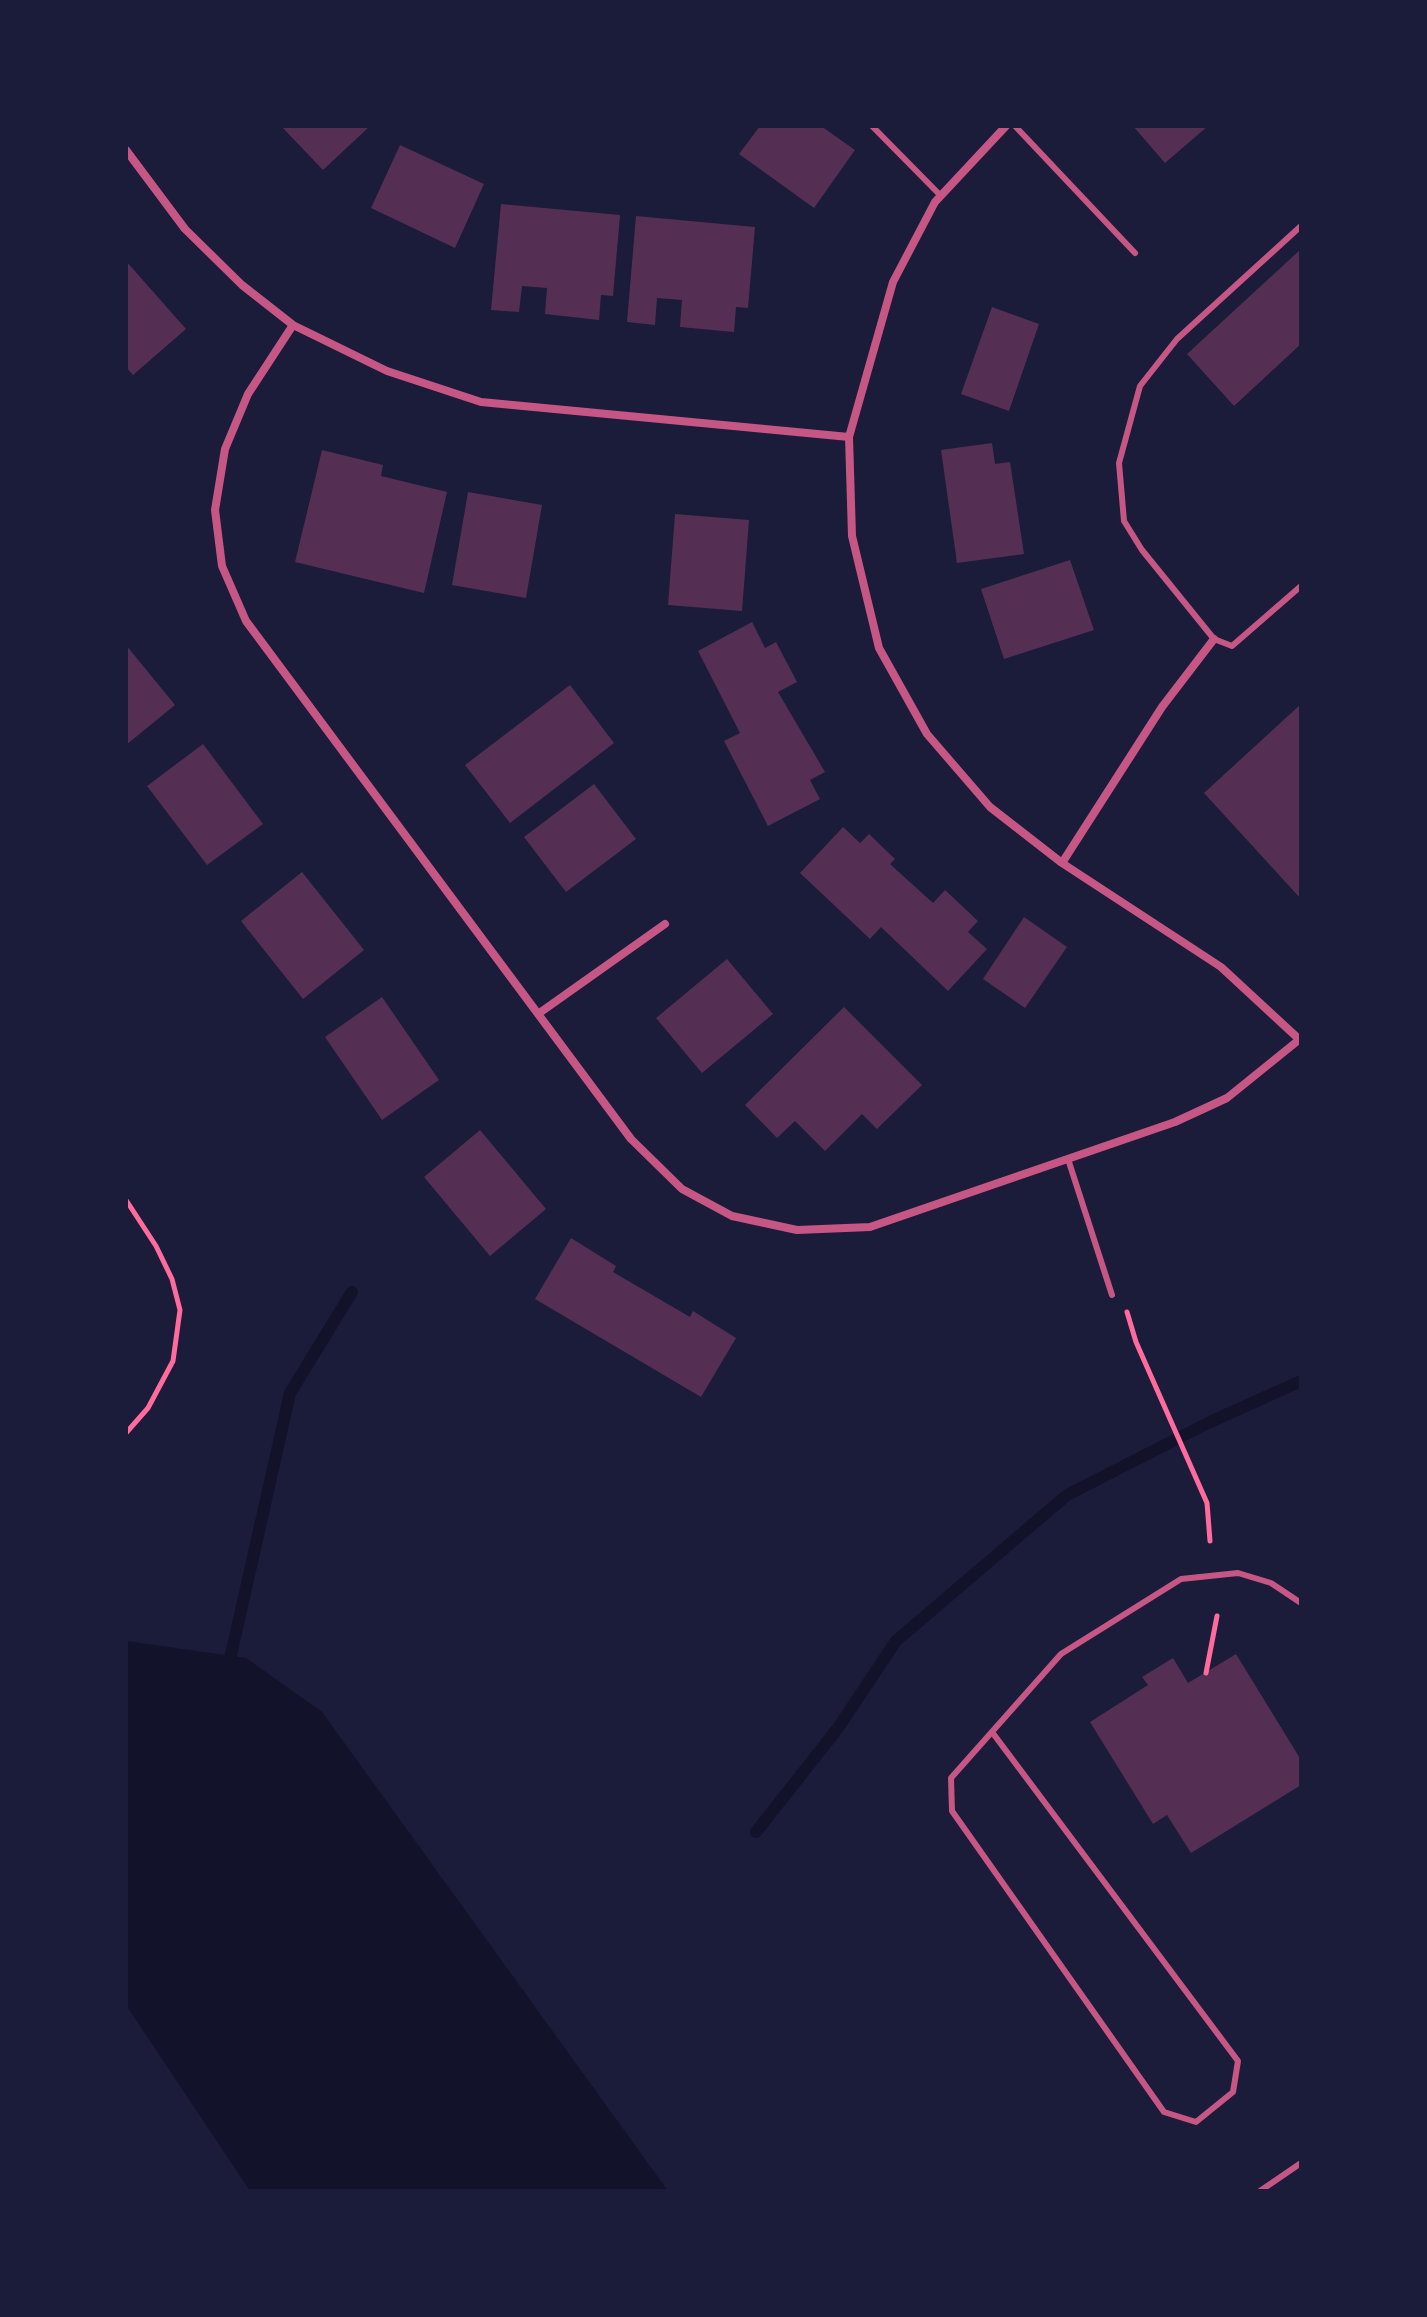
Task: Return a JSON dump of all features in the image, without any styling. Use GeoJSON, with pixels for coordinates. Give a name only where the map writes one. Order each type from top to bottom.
{"type":"FeatureCollection","features":[{"type":"Feature","properties":{"kind":"street"},"geometry":{"type":"LineString","coordinates":[[293,325],[248,394],[225,449],[215,510],[222,566],[255,634],[631,1139],[682,1189],[732,1216],[797,1230],[870,1227],[1175,1122],[1227,1098],[1300,1040],[1221,967],[1062,863],[990,807],[927,734],[879,648],[852,536],[849,437],[893,282],[941,196],[1006,126]]}},
{"type":"Feature","properties":{"kind":"street"},"geometry":{"type":"LineString","coordinates":[[126,150],[185,229],[242,285],[293,325],[387,371],[481,402],[849,437]]}},
{"type":"Feature","properties":{"kind":"street"},"geometry":{"type":"LineString","coordinates":[[1062,863],[1162,707],[1214,639]]}},
{"type":"Feature","properties":{"kind":"street"},"geometry":{"type":"LineString","coordinates":[[538,1014],[665,924]]}},
{"type":"Feature","properties":{"kind":"lane"},"geometry":{"type":"LineString","coordinates":[[872,126],[941,196]]}},
{"type":"Feature","properties":{"kind":"lane"},"geometry":{"type":"LineString","coordinates":[[1015,126],[1135,253]]}},
{"type":"Feature","properties":{"kind":"lane"},"geometry":{"type":"LineString","coordinates":[[1301,226],[1177,339],[1140,386],[1119,463],[1124,521],[1142,550],[1214,639],[1232,646],[1301,586]]}},
{"type":"Feature","properties":{"kind":"lane"},"geometry":{"type":"LineString","coordinates":[[1068,1159],[1112,1295]]}},
{"type":"Feature","properties":{"kind":"lane"},"geometry":{"type":"LineString","coordinates":[[992,1732],[1238,2061],[1233,2092],[1196,2122],[1164,2112],[952,1811],[951,1778],[1061,1654],[1181,1579],[1238,1573],[1271,1583],[1301,1603]]}},
{"type":"Feature","properties":{"kind":"lane"},"geometry":{"type":"LineString","coordinates":[[1260,2191],[1301,2163]]}},
{"type":"Feature","properties":{"kind":"path"},"geometry":{"type":"LineString","coordinates":[[126,1200],[156,1246],[172,1279],[180,1310],[173,1361],[148,1408],[126,1433]]}},
{"type":"Feature","properties":{"kind":"path"},"geometry":{"type":"LineString","coordinates":[[1125,1304],[1136,1342],[1207,1503],[1210,1541]]}},
{"type":"Feature","properties":{"kind":"path"},"geometry":{"type":"LineString","coordinates":[[1206,1673],[1217,1616]]}},
{"type":"Feature","properties":{"kind":"shaded area"},"geometry":{"type":"Polygon","coordinates":[[[126,1641],[246,1658],[322,1712],[668,2191],[250,2191],[126,2005],[126,1641]]]}},
{"type":"Feature","properties":{"kind":"building"},"geometry":{"type":"Polygon","coordinates":[[[281,126],[370,126],[323,170],[281,126]]]}},
{"type":"Feature","properties":{"kind":"building"},"geometry":{"type":"Polygon","coordinates":[[[760,126],[821,126],[855,150],[814,208],[739,154],[760,126]]]}},
{"type":"Feature","properties":{"kind":"building"},"geometry":{"type":"Polygon","coordinates":[[[1133,126],[1208,126],[1165,163],[1133,126]]]}},
{"type":"Feature","properties":{"kind":"building"},"geometry":{"type":"Polygon","coordinates":[[[400,145],[484,184],[455,248],[371,208],[400,145]]]}},
{"type":"Feature","properties":{"kind":"building"},"geometry":{"type":"Polygon","coordinates":[[[501,204],[620,215],[613,296],[601,295],[599,320],[545,314],[547,288],[522,286],[519,312],[491,310],[501,204]]]}},
{"type":"Feature","properties":{"kind":"building"},"geometry":{"type":"Polygon","coordinates":[[[636,216],[755,227],[748,308],[736,307],[734,332],[680,327],[682,300],[657,298],[655,325],[627,322],[636,216]]]}},
{"type":"Feature","properties":{"kind":"building"},"geometry":{"type":"Polygon","coordinates":[[[1301,249],[1301,344],[1234,406],[1187,354],[1301,249]]]}},
{"type":"Feature","properties":{"kind":"building"},"geometry":{"type":"Polygon","coordinates":[[[126,261],[186,329],[133,375],[126,367],[126,261]]]}},
{"type":"Feature","properties":{"kind":"building"},"geometry":{"type":"Polygon","coordinates":[[[992,307],[1039,324],[1009,411],[961,394],[992,307]]]}},
{"type":"Feature","properties":{"kind":"building"},"geometry":{"type":"Polygon","coordinates":[[[992,443],[995,464],[1010,462],[1024,554],[957,563],[941,450],[992,443]]]}},
{"type":"Feature","properties":{"kind":"building"},"geometry":{"type":"Polygon","coordinates":[[[322,450],[383,465],[381,476],[447,492],[424,593],[295,562],[322,450]]]}},
{"type":"Feature","properties":{"kind":"building"},"geometry":{"type":"Polygon","coordinates":[[[468,492],[542,505],[526,598],[452,585],[468,492]]]}},
{"type":"Feature","properties":{"kind":"building"},"geometry":{"type":"Polygon","coordinates":[[[675,514],[749,520],[742,611],[668,605],[675,514]]]}},
{"type":"Feature","properties":{"kind":"building"},"geometry":{"type":"Polygon","coordinates":[[[1070,560],[1094,630],[1004,659],[981,589],[1070,560]]]}},
{"type":"Feature","properties":{"kind":"building"},"geometry":{"type":"Polygon","coordinates":[[[752,622],[765,648],[776,642],[797,682],[778,692],[825,772],[810,780],[820,799],[768,826],[724,741],[740,733],[698,651],[752,622]]]}},
{"type":"Feature","properties":{"kind":"building"},"geometry":{"type":"Polygon","coordinates":[[[126,645],[175,705],[126,745],[126,645]]]}},
{"type":"Feature","properties":{"kind":"building"},"geometry":{"type":"Polygon","coordinates":[[[570,685],[614,743],[510,823],[465,765],[570,685]]]}},
{"type":"Feature","properties":{"kind":"building"},"geometry":{"type":"Polygon","coordinates":[[[1301,704],[1301,899],[1204,793],[1301,704]]]}},
{"type":"Feature","properties":{"kind":"building"},"geometry":{"type":"Polygon","coordinates":[[[203,744],[263,824],[207,865],[147,786],[203,744]]]}},
{"type":"Feature","properties":{"kind":"building"},"geometry":{"type":"Polygon","coordinates":[[[594,784],[636,839],[566,892],[524,837],[594,784]]]}},
{"type":"Feature","properties":{"kind":"building"},"geometry":{"type":"Polygon","coordinates":[[[843,827],[860,843],[869,834],[895,859],[890,864],[933,903],[945,890],[978,921],[968,932],[987,949],[948,991],[881,927],[870,939],[800,873],[843,827]]]}},
{"type":"Feature","properties":{"kind":"building"},"geometry":{"type":"Polygon","coordinates":[[[302,872],[364,950],[303,999],[241,921],[302,872]]]}},
{"type":"Feature","properties":{"kind":"building"},"geometry":{"type":"Polygon","coordinates":[[[1024,917],[1067,947],[1025,1008],[983,979],[1024,917]]]}},
{"type":"Feature","properties":{"kind":"building"},"geometry":{"type":"Polygon","coordinates":[[[727,959],[773,1014],[702,1073],[656,1018],[727,959]]]}},
{"type":"Feature","properties":{"kind":"building"},"geometry":{"type":"Polygon","coordinates":[[[382,997],[439,1080],[382,1120],[325,1037],[382,997]]]}},
{"type":"Feature","properties":{"kind":"building"},"geometry":{"type":"Polygon","coordinates":[[[844,1007],[922,1085],[877,1129],[862,1114],[825,1151],[795,1121],[777,1138],[745,1105],[844,1007]]]}},
{"type":"Feature","properties":{"kind":"building"},"geometry":{"type":"Polygon","coordinates":[[[480,1130],[546,1209],[490,1256],[424,1177],[480,1130]]]}},
{"type":"Feature","properties":{"kind":"building"},"geometry":{"type":"Polygon","coordinates":[[[571,1238],[616,1266],[613,1272],[690,1317],[693,1311],[736,1338],[701,1397],[535,1299],[571,1238]]]}},
{"type":"Feature","properties":{"kind":"building"},"geometry":{"type":"Polygon","coordinates":[[[1236,1654],[1301,1760],[1301,1785],[1191,1853],[1167,1815],[1153,1824],[1090,1722],[1148,1685],[1142,1677],[1173,1658],[1188,1683],[1236,1654]]]}},
{"type":"Feature","properties":{"kind":"waterway"},"geometry":{"type":"LineString","coordinates":[[231,1655],[290,1393],[352,1292]]}},
{"type":"Feature","properties":{"kind":"waterway"},"geometry":{"type":"LineString","coordinates":[[756,1832],[838,1728],[896,1641],[1067,1495],[1210,1422],[1301,1381]]}}]}
